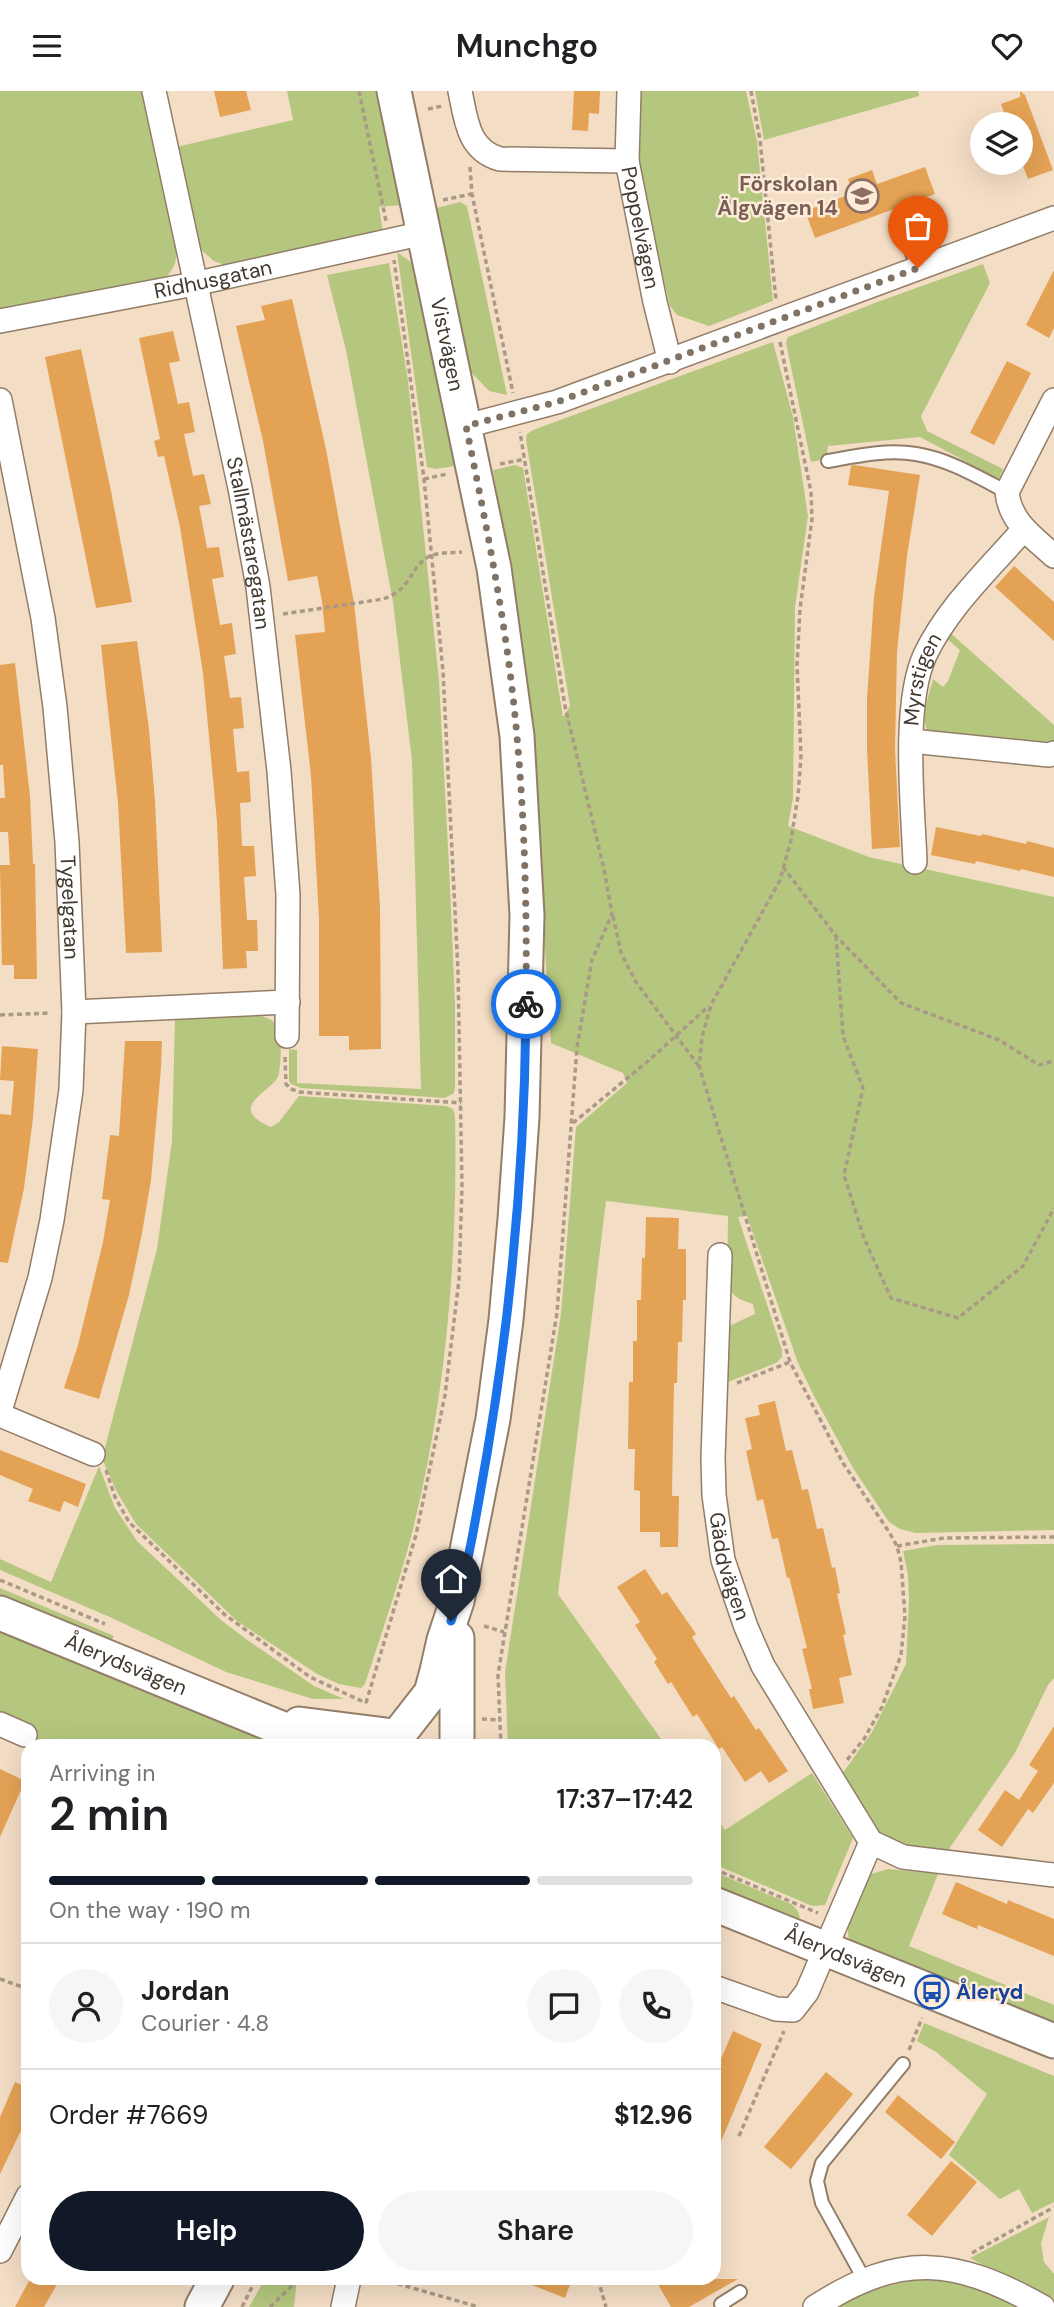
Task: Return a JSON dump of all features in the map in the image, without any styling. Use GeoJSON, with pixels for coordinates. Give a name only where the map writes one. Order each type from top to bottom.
{"type":"FeatureCollection","features":[{"type":"Feature","properties":{"kind":"main road","name":"Vistvägen"},"geometry":{"type":"LineString","coordinates":[[391,1739],[431,1693],[457,1601],[483,1478],[506,1320],[522,1117],[527,928],[517,736],[494,568],[394,91]]}},
{"type":"Feature","properties":{"kind":"main road","name":"Vistvägen"},"geometry":{"type":"LineString","coordinates":[[457,1601],[457,1739]]}},
{"type":"Feature","properties":{"kind":"main road","name":"Ålerydsvägen"},"geometry":{"type":"LineString","coordinates":[[0,1613],[307,1739]]}},
{"type":"Feature","properties":{"kind":"main road","name":"Ålerydsvägen"},"geometry":{"type":"LineString","coordinates":[[251,1716],[391,1739],[412,1732],[439,1739]]}},
{"type":"Feature","properties":{"kind":"main road","name":"Ålerydsvägen"},"geometry":{"type":"LineString","coordinates":[[721,1905],[830,1934],[1054,2041]]}},
{"type":"Feature","properties":{"kind":"main road"},"geometry":{"type":"LineString","coordinates":[[202,2307],[214,2285]]}},
{"type":"Feature","properties":{"kind":"street","name":"Stallmästaregatan"},"geometry":{"type":"LineString","coordinates":[[154,91],[240,488],[261,617],[279,771],[288,895],[287,1036]]}},
{"type":"Feature","properties":{"kind":"street"},"geometry":{"type":"LineString","coordinates":[[460,91],[474,144],[493,157],[627,161]]}},
{"type":"Feature","properties":{"kind":"street","name":"Poppelvägen"},"geometry":{"type":"LineString","coordinates":[[629,91],[627,161],[654,302],[670,362]]}},
{"type":"Feature","properties":{"kind":"street"},"geometry":{"type":"LineString","coordinates":[[466,426],[557,402],[1054,218]]}},
{"type":"Feature","properties":{"kind":"street","name":"Ridhusgatan"},"geometry":{"type":"LineString","coordinates":[[0,321],[194,284],[424,233]]}},
{"type":"Feature","properties":{"kind":"street","name":"Tygelgatan"},"geometry":{"type":"LineString","coordinates":[[0,400],[41,604],[55,707],[67,842],[74,1012],[71,1090],[52,1220],[40,1278],[0,1413]]}},
{"type":"Feature","properties":{"kind":"street"},"geometry":{"type":"LineString","coordinates":[[1054,400],[1007,492],[1013,515],[1054,557]]}},
{"type":"Feature","properties":{"kind":"street","name":"Myrstigen"},"geometry":{"type":"LineString","coordinates":[[915,862],[911,741],[916,686],[929,649],[955,608],[1024,529]]}},
{"type":"Feature","properties":{"kind":"street"},"geometry":{"type":"LineString","coordinates":[[911,741],[1049,755],[1054,753]]}},
{"type":"Feature","properties":{"kind":"street"},"geometry":{"type":"LineString","coordinates":[[74,1012],[288,1002]]}},
{"type":"Feature","properties":{"kind":"street","name":"Gäddvägen"},"geometry":{"type":"LineString","coordinates":[[720,1255],[714,1495],[727,1571],[763,1666],[870,1842]]}},
{"type":"Feature","properties":{"kind":"street"},"geometry":{"type":"LineString","coordinates":[[0,1413],[93,1454]]}},
{"type":"Feature","properties":{"kind":"street"},"geometry":{"type":"LineString","coordinates":[[0,1724],[24,1735]]}},
{"type":"Feature","properties":{"kind":"street"},"geometry":{"type":"LineString","coordinates":[[721,1989],[776,2009],[793,2010],[807,1992],[870,1842],[904,1857],[1054,1875]]}},
{"type":"Feature","properties":{"kind":"street"},"geometry":{"type":"LineString","coordinates":[[0,2251],[21,2210]]}},
{"type":"Feature","properties":{"kind":"street"},"geometry":{"type":"LineString","coordinates":[[815,2307],[864,2279],[888,2271],[916,2268],[950,2268],[991,2281],[1043,2307]]}},
{"type":"Feature","properties":{"kind":"street"},"geometry":{"type":"LineString","coordinates":[[343,2307],[348,2285]]}},
{"type":"Feature","properties":{"kind":"lane"},"geometry":{"type":"LineString","coordinates":[[900,223],[918,268]]}},
{"type":"Feature","properties":{"kind":"lane"},"geometry":{"type":"LineString","coordinates":[[828,461],[869,453],[915,454],[959,467],[1007,492]]}},
{"type":"Feature","properties":{"kind":"lane"},"geometry":{"type":"LineString","coordinates":[[864,2279],[822,2203],[817,2181],[822,2163],[903,2064]]}},
{"type":"Feature","properties":{"kind":"lane"},"geometry":{"type":"LineString","coordinates":[[723,2307],[721,2304],[740,2292]]}},
{"type":"Feature","properties":{"kind":"path"},"geometry":{"type":"LineString","coordinates":[[93,1454],[101,1457],[115,1497],[129,1522],[223,1613],[310,1677],[366,1703],[416,1535],[445,1395],[459,1280],[461,1103],[443,671],[406,338],[390,240],[359,91]]}},
{"type":"Feature","properties":{"kind":"path"},"geometry":{"type":"LineString","coordinates":[[699,1066],[702,1037],[711,1005],[780,880],[791,840],[801,756],[797,665],[800,609],[812,519],[807,466],[778,321],[760,140],[752,92]]}},
{"type":"Feature","properties":{"kind":"path"},"geometry":{"type":"LineString","coordinates":[[261,617],[383,599],[403,589],[420,565],[431,555],[465,552]]}},
{"type":"Feature","properties":{"kind":"path"},"geometry":{"type":"LineString","coordinates":[[783,867],[836,936],[901,1003],[999,1040],[1039,1065],[1054,1061]]}},
{"type":"Feature","properties":{"kind":"path"},"geometry":{"type":"LineString","coordinates":[[612,914],[621,953],[628,968],[699,1066],[790,1363],[843,1463],[897,1546],[903,1578],[905,1616],[898,1667],[882,1707],[864,1739],[830,1775]]}},
{"type":"Feature","properties":{"kind":"path"},"geometry":{"type":"LineString","coordinates":[[836,936],[843,1036],[863,1089],[844,1175],[864,1238],[891,1298],[958,1318],[1023,1265],[1054,1208]]}},
{"type":"Feature","properties":{"kind":"path"},"geometry":{"type":"LineString","coordinates":[[573,1123],[711,1005]]}},
{"type":"Feature","properties":{"kind":"path"},"geometry":{"type":"LineString","coordinates":[[0,1014],[74,1012]]}},
{"type":"Feature","properties":{"kind":"path"},"geometry":{"type":"LineString","coordinates":[[287,1036],[284,1051],[286,1084],[291,1089],[461,1103]]}},
{"type":"Feature","properties":{"kind":"path"},"geometry":{"type":"LineString","coordinates":[[716,1391],[790,1363]]}},
{"type":"Feature","properties":{"kind":"path"},"geometry":{"type":"LineString","coordinates":[[897,1546],[944,1538],[1054,1537]]}},
{"type":"Feature","properties":{"kind":"path"},"geometry":{"type":"LineString","coordinates":[[484,1626],[504,1632]]}},
{"type":"Feature","properties":{"kind":"path"},"geometry":{"type":"LineString","coordinates":[[721,1873],[830,1934]]}},
{"type":"Feature","properties":{"kind":"path"},"geometry":{"type":"LineString","coordinates":[[0,1979],[21,1986]]}},
{"type":"Feature","properties":{"kind":"path"},"geometry":{"type":"LineString","coordinates":[[903,2064],[926,2008]]}},
{"type":"Feature","properties":{"kind":"path"},"geometry":{"type":"LineString","coordinates":[[739,2136],[793,2010]]}},
{"type":"Feature","properties":{"kind":"path"},"geometry":{"type":"LineString","coordinates":[[950,2268],[962,2258],[1054,2207]]}},
{"type":"Feature","properties":{"kind":"path"},"geometry":{"type":"LineString","coordinates":[[242,2307],[254,2285]]}},
{"type":"Feature","properties":{"kind":"path"},"geometry":{"type":"LineString","coordinates":[[270,2307],[293,2285]]}},
{"type":"Feature","properties":{"kind":"path"},"geometry":{"type":"LineString","coordinates":[[402,2285],[479,2307]]}},
{"type":"Feature","properties":{"kind":"path"},"geometry":{"type":"LineString","coordinates":[[600,2285],[606,2307]]}},
{"type":"Feature","properties":{"kind":"green space"},"geometry":{"type":"Polygon","coordinates":[[[0,91],[142,91],[176,246],[174,264],[164,279],[0,310],[0,91]]]}},
{"type":"Feature","properties":{"kind":"green space"},"geometry":{"type":"Polygon","coordinates":[[[287,91],[380,91],[400,205],[379,207],[383,232],[225,265],[214,261],[200,249],[176,147],[293,120],[287,91]]]}},
{"type":"Feature","properties":{"kind":"green space"},"geometry":{"type":"Polygon","coordinates":[[[637,91],[746,91],[757,141],[773,301],[709,326],[677,315],[670,306],[636,162],[637,91]]]}},
{"type":"Feature","properties":{"kind":"green space"},"geometry":{"type":"Polygon","coordinates":[[[755,91],[918,91],[919,96],[764,140],[755,91]]]}},
{"type":"Feature","properties":{"kind":"green space"},"geometry":{"type":"Polygon","coordinates":[[[460,202],[467,206],[507,395],[489,391],[471,372],[437,208],[460,202]]]}},
{"type":"Feature","properties":{"kind":"green space"},"geometry":{"type":"Polygon","coordinates":[[[397,252],[411,262],[416,271],[455,466],[436,469],[427,467],[397,252]]]}},
{"type":"Feature","properties":{"kind":"green space"},"geometry":{"type":"Polygon","coordinates":[[[389,263],[408,381],[439,681],[455,1004],[455,1087],[454,1093],[445,1098],[301,1088],[289,1081],[289,1049],[297,1050],[297,1083],[421,1089],[412,761],[393,602],[346,350],[327,275],[389,263]]]}},
{"type":"Feature","properties":{"kind":"green space"},"geometry":{"type":"Polygon","coordinates":[[[983,264],[990,283],[921,416],[927,431],[1003,469],[999,479],[920,437],[828,446],[826,459],[811,462],[786,343],[788,337],[983,264]]]}},
{"type":"Feature","properties":{"kind":"green space"},"geometry":{"type":"Polygon","coordinates":[[[773,342],[793,417],[808,516],[795,607],[793,798],[788,826],[869,857],[1054,897],[1054,1530],[916,1533],[900,1529],[889,1522],[853,1468],[798,1363],[747,1216],[738,1217],[782,1357],[776,1363],[723,1384],[729,1326],[755,1314],[753,1304],[737,1297],[727,1285],[728,1216],[606,1201],[558,1594],[661,1739],[508,1739],[505,1672],[561,1314],[576,1127],[627,1083],[623,1073],[551,1043],[533,764],[512,583],[493,470],[515,465],[523,468],[563,717],[570,706],[526,440],[527,434],[773,342]]]}},
{"type":"Feature","properties":{"kind":"green space"},"geometry":{"type":"Polygon","coordinates":[[[947,630],[1054,725],[1054,740],[1042,750],[932,737],[925,724],[925,717],[933,679],[943,687],[960,650],[946,638],[947,630]]]}},
{"type":"Feature","properties":{"kind":"green space"},"geometry":{"type":"Polygon","coordinates":[[[257,1015],[272,1021],[280,1033],[278,1077],[251,1107],[258,1120],[271,1127],[279,1122],[299,1096],[446,1106],[453,1109],[455,1115],[452,1275],[433,1433],[406,1555],[365,1684],[361,1688],[339,1684],[317,1674],[237,1621],[136,1524],[102,1459],[157,1249],[172,1141],[175,1017],[257,1015]]]}},
{"type":"Feature","properties":{"kind":"green space"},"geometry":{"type":"Polygon","coordinates":[[[99,1466],[115,1508],[137,1541],[221,1620],[314,1686],[344,1699],[313,1699],[226,1672],[112,1618],[0,1570],[0,1559],[51,1582],[99,1466]]]}},
{"type":"Feature","properties":{"kind":"green space"},"geometry":{"type":"Polygon","coordinates":[[[1054,1544],[1054,1678],[1015,1753],[947,1852],[896,1845],[882,1836],[842,1774],[872,1732],[906,1664],[909,1599],[903,1551],[937,1545],[1054,1544]]]}},
{"type":"Feature","properties":{"kind":"green space"},"geometry":{"type":"Polygon","coordinates":[[[0,1588],[114,1636],[109,1644],[0,1598],[0,1588]]]}},
{"type":"Feature","properties":{"kind":"green space"},"geometry":{"type":"Polygon","coordinates":[[[0,1627],[270,1739],[35,1739],[33,1728],[0,1714],[0,1627]]]}},
{"type":"Feature","properties":{"kind":"green space"},"geometry":{"type":"Polygon","coordinates":[[[812,1773],[853,1838],[825,1905],[812,1906],[721,1867],[721,1825],[725,1830],[812,1773]]]}},
{"type":"Feature","properties":{"kind":"green space"},"geometry":{"type":"Polygon","coordinates":[[[888,1869],[938,1874],[909,1946],[1054,2005],[1054,2027],[850,1942],[850,1917],[868,1875],[888,1869]]]}},
{"type":"Feature","properties":{"kind":"green space"},"geometry":{"type":"Polygon","coordinates":[[[721,1875],[791,1904],[799,1913],[798,1924],[721,1893],[721,1875]]]}},
{"type":"Feature","properties":{"kind":"green space"},"geometry":{"type":"Polygon","coordinates":[[[924,2023],[1054,2076],[1054,2202],[1032,2213],[1019,2189],[1000,2199],[949,2155],[987,2094],[936,2052],[917,2041],[924,2023]]]}},
{"type":"Feature","properties":{"kind":"green space"},"geometry":{"type":"Polygon","coordinates":[[[1049,2217],[1041,2243],[1044,2262],[1054,2274],[1054,2299],[1039,2296],[970,2258],[1049,2217]]]}},
{"type":"Feature","properties":{"kind":"green space"},"geometry":{"type":"Polygon","coordinates":[[[929,2276],[967,2280],[1018,2307],[840,2307],[867,2291],[929,2276]]]}},
{"type":"Feature","properties":{"kind":"green space"},"geometry":{"type":"Polygon","coordinates":[[[262,2285],[296,2285],[294,2307],[249,2307],[262,2285]]]}},
{"type":"Feature","properties":{"kind":"building"},"geometry":{"type":"Polygon","coordinates":[[[214,91],[246,91],[251,110],[220,117],[214,91]]]}},
{"type":"Feature","properties":{"kind":"building"},"geometry":{"type":"Polygon","coordinates":[[[574,91],[600,91],[599,114],[589,113],[588,131],[572,130],[574,91]]]}},
{"type":"Feature","properties":{"kind":"building"},"geometry":{"type":"Polygon","coordinates":[[[1020,91],[1025,95],[1031,112],[1004,112],[1001,104],[1020,97],[1020,91]]]}},
{"type":"Feature","properties":{"kind":"building"},"geometry":{"type":"Polygon","coordinates":[[[1033,116],[1053,170],[1028,179],[1026,175],[1033,175],[1033,116]]]}},
{"type":"Feature","properties":{"kind":"building"},"geometry":{"type":"Polygon","coordinates":[[[925,167],[935,194],[815,238],[805,211],[853,193],[848,179],[872,170],[877,184],[925,167]]]}},
{"type":"Feature","properties":{"kind":"building"},"geometry":{"type":"Polygon","coordinates":[[[1054,270],[1054,328],[1049,338],[1026,325],[1054,270]]]}},
{"type":"Feature","properties":{"kind":"building"},"geometry":{"type":"Polygon","coordinates":[[[292,299],[326,449],[354,603],[371,758],[380,907],[381,1049],[349,1050],[349,1036],[319,1036],[319,919],[311,776],[295,635],[325,632],[322,601],[317,576],[288,581],[263,441],[236,326],[265,320],[261,306],[292,299]]]}},
{"type":"Feature","properties":{"kind":"building"},"geometry":{"type":"Polygon","coordinates":[[[173,331],[180,361],[169,363],[178,404],[189,402],[195,432],[184,434],[193,476],[204,474],[211,504],[199,506],[207,548],[219,547],[224,577],[212,579],[220,625],[232,623],[236,654],[224,656],[230,698],[241,697],[244,728],[233,729],[237,772],[249,771],[251,802],[240,803],[242,846],[254,846],[256,876],[244,877],[247,920],[257,920],[258,951],[246,951],[247,968],[223,969],[217,822],[203,673],[180,527],[164,456],[158,457],[154,441],[160,439],[139,338],[173,331]]]}},
{"type":"Feature","properties":{"kind":"building"},"geometry":{"type":"Polygon","coordinates":[[[81,349],[132,602],[96,608],[45,357],[81,349]]]}},
{"type":"Feature","properties":{"kind":"building"},"geometry":{"type":"Polygon","coordinates":[[[1007,361],[1031,373],[994,445],[970,433],[1007,361]]]}},
{"type":"Feature","properties":{"kind":"building"},"geometry":{"type":"Polygon","coordinates":[[[851,466],[920,475],[907,556],[897,652],[895,749],[900,847],[872,849],[867,749],[867,699],[874,597],[889,491],[848,485],[851,466]]]}},
{"type":"Feature","properties":{"kind":"building"},"geometry":{"type":"Polygon","coordinates":[[[1014,566],[1054,602],[1054,641],[995,587],[1014,566]]]}},
{"type":"Feature","properties":{"kind":"building"},"geometry":{"type":"Polygon","coordinates":[[[137,641],[155,801],[162,952],[126,953],[118,803],[101,645],[137,641]]]}},
{"type":"Feature","properties":{"kind":"building"},"geometry":{"type":"Polygon","coordinates":[[[15,663],[35,864],[37,979],[14,979],[14,965],[2,965],[0,865],[10,865],[8,832],[0,832],[0,798],[5,798],[3,765],[0,765],[0,665],[15,663]]]}},
{"type":"Feature","properties":{"kind":"building"},"geometry":{"type":"Polygon","coordinates":[[[936,827],[1026,844],[1027,841],[1054,848],[1054,877],[931,855],[936,827]]]}},
{"type":"Feature","properties":{"kind":"building"},"geometry":{"type":"Polygon","coordinates":[[[125,1041],[162,1041],[161,1068],[151,1180],[142,1233],[129,1295],[99,1399],[64,1388],[78,1345],[103,1242],[110,1200],[102,1199],[110,1135],[119,1136],[125,1041]]]}},
{"type":"Feature","properties":{"kind":"building"},"geometry":{"type":"Polygon","coordinates":[[[2,1046],[38,1049],[24,1188],[8,1263],[0,1262],[0,1114],[11,1115],[14,1081],[0,1080],[2,1046]]]}},
{"type":"Feature","properties":{"kind":"building"},"geometry":{"type":"Polygon","coordinates":[[[646,1217],[679,1218],[678,1249],[686,1249],[686,1300],[683,1300],[682,1342],[678,1342],[677,1383],[674,1383],[672,1496],[679,1496],[678,1547],[660,1547],[660,1532],[640,1532],[640,1491],[634,1490],[635,1449],[628,1449],[629,1382],[633,1382],[633,1341],[637,1341],[637,1300],[641,1300],[646,1217]]]}},
{"type":"Feature","properties":{"kind":"building"},"geometry":{"type":"Polygon","coordinates":[[[775,1401],[786,1451],[792,1450],[802,1490],[808,1489],[817,1529],[823,1528],[832,1568],[835,1567],[840,1593],[837,1594],[846,1634],[843,1635],[852,1675],[839,1678],[844,1703],[813,1709],[809,1689],[812,1689],[802,1649],[807,1648],[789,1577],[787,1578],[778,1538],[772,1539],[763,1499],[757,1501],[746,1451],[752,1449],[745,1418],[760,1415],[758,1405],[775,1401]]]}},
{"type":"Feature","properties":{"kind":"building"},"geometry":{"type":"Polygon","coordinates":[[[0,1450],[86,1484],[78,1507],[64,1501],[60,1512],[28,1501],[33,1489],[0,1475],[0,1450]]]}},
{"type":"Feature","properties":{"kind":"building"},"geometry":{"type":"Polygon","coordinates":[[[645,1569],[662,1595],[667,1592],[696,1634],[692,1637],[731,1698],[734,1696],[756,1730],[759,1728],[788,1771],[769,1783],[761,1771],[745,1782],[721,1748],[721,1739],[713,1739],[697,1714],[693,1717],[671,1682],[668,1684],[654,1662],[657,1659],[635,1625],[640,1622],[617,1587],[645,1569]]]}},
{"type":"Feature","properties":{"kind":"building"},"geometry":{"type":"Polygon","coordinates":[[[1054,1726],[1054,1783],[1033,1813],[1028,1809],[1002,1847],[978,1830],[1005,1790],[1019,1800],[1038,1771],[1029,1765],[1054,1726]]]}},
{"type":"Feature","properties":{"kind":"building"},"geometry":{"type":"Polygon","coordinates":[[[0,1769],[21,1779],[21,1790],[0,1837],[0,1769]]]}},
{"type":"Feature","properties":{"kind":"building"},"geometry":{"type":"Polygon","coordinates":[[[956,1882],[1007,1904],[1008,1900],[1054,1919],[1054,1956],[978,1925],[977,1929],[942,1914],[956,1882]]]}},
{"type":"Feature","properties":{"kind":"building"},"geometry":{"type":"Polygon","coordinates":[[[733,2031],[762,2044],[721,2141],[721,2059],[733,2031]]]}},
{"type":"Feature","properties":{"kind":"building"},"geometry":{"type":"Polygon","coordinates":[[[826,2072],[853,2094],[791,2169],[764,2147],[826,2072]]]}},
{"type":"Feature","properties":{"kind":"building"},"geometry":{"type":"Polygon","coordinates":[[[15,2082],[21,2085],[21,2130],[0,2174],[0,2117],[15,2082]]]}},
{"type":"Feature","properties":{"kind":"building"},"geometry":{"type":"Polygon","coordinates":[[[898,2095],[955,2142],[941,2159],[885,2112],[898,2095]]]}},
{"type":"Feature","properties":{"kind":"building"},"geometry":{"type":"Polygon","coordinates":[[[951,2161],[977,2182],[932,2236],[907,2215],[951,2161]]]}},
{"type":"Feature","properties":{"kind":"building"},"geometry":{"type":"Polygon","coordinates":[[[721,2279],[738,2279],[689,2307],[671,2307],[658,2285],[721,2285],[721,2279]]]}},
{"type":"Feature","properties":{"kind":"building"},"geometry":{"type":"Polygon","coordinates":[[[27,2285],[57,2285],[44,2307],[15,2307],[27,2285]]]}},
{"type":"Feature","properties":{"kind":"building"},"geometry":{"type":"Polygon","coordinates":[[[532,2285],[570,2285],[565,2298],[532,2285]]]}},
{"type":"Feature","properties":{"kind":"way so far"},"geometry":{"type":"LineString","coordinates":[[526,1004],[527,915],[517,736],[494,568],[466,426],[557,402],[918,268]]}},
{"type":"Feature","properties":{"kind":"place","name":"Förskolan Älgvägen 14"},"geometry":{"type":"Point","coordinates":[862,196]}},
{"type":"Feature","properties":{"kind":"place","name":"Åleryd"},"geometry":{"type":"Point","coordinates":[932,1992]}},
{"type":"Feature","properties":{"kind":"route"},"geometry":{"type":"LineString","coordinates":[[451,1621],[481,1489],[506,1320],[522,1117],[526,1004]]}}]}
